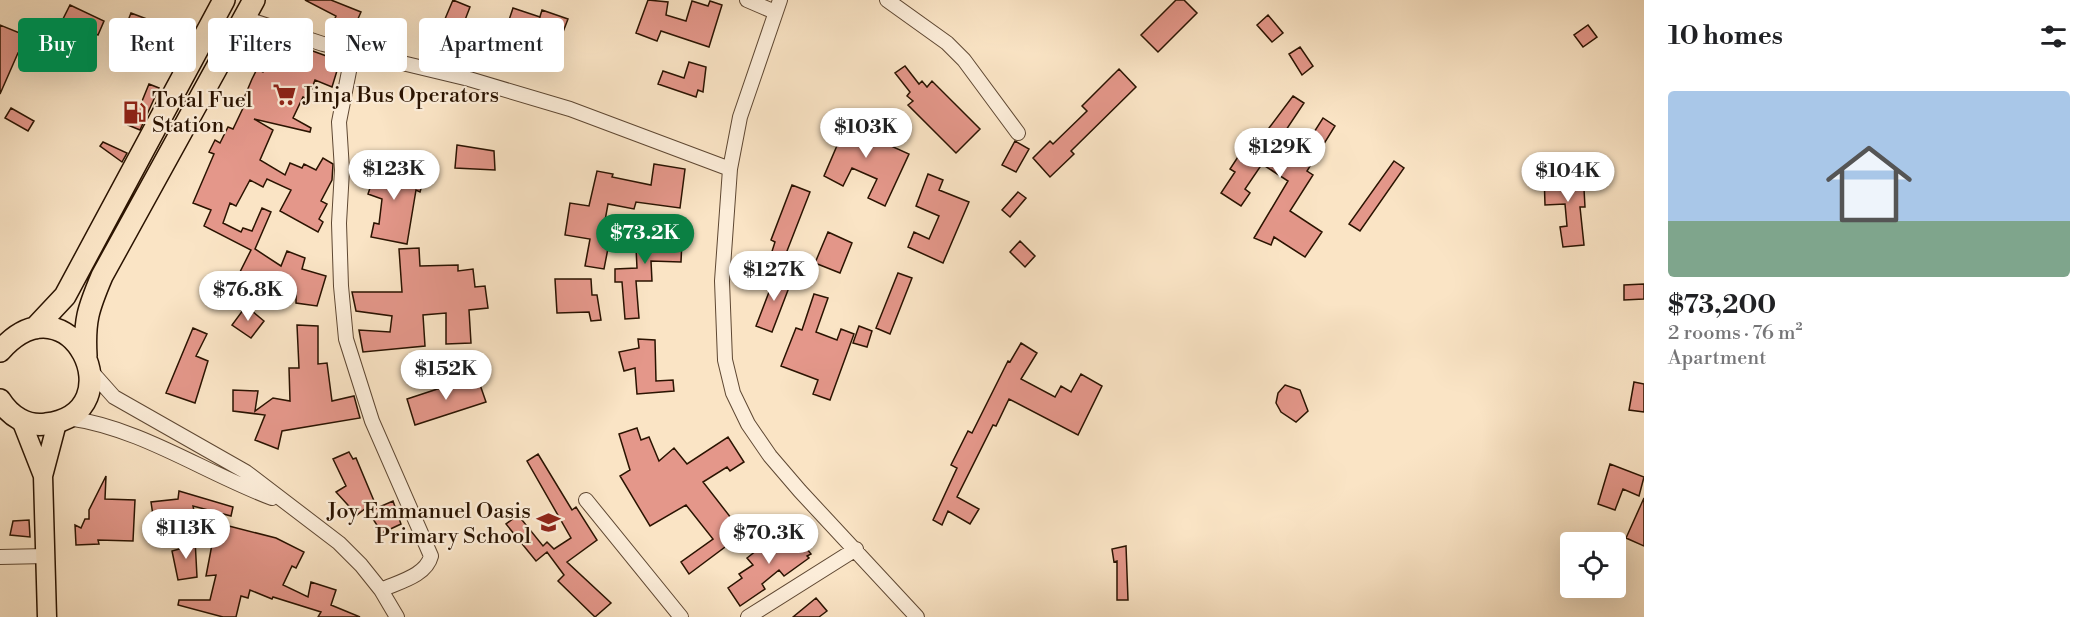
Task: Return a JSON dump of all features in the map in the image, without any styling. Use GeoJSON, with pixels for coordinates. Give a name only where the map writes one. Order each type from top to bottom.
{"type":"FeatureCollection","features":[{"type":"Feature","properties":{"kind":"highway"},"geometry":{"type":"LineString","coordinates":[[4,342],[35,328],[65,296],[224,0]]}},
{"type":"Feature","properties":{"kind":"highway"},"geometry":{"type":"LineString","coordinates":[[0,400],[6,410],[21,420],[39,425],[62,420],[81,405],[89,389],[85,326],[89,308],[102,276],[249,9]]}},
{"type":"Feature","properties":{"kind":"highway"},"geometry":{"type":"LineString","coordinates":[[35,328],[51,328],[66,334],[78,343],[88,363]]}},
{"type":"Feature","properties":{"kind":"main road"},"geometry":{"type":"LineString","coordinates":[[21,420],[43,476],[47,617]]}},
{"type":"Feature","properties":{"kind":"main road"},"geometry":{"type":"LineString","coordinates":[[43,476],[62,420]]}},
{"type":"Feature","properties":{"kind":"street"},"geometry":{"type":"LineString","coordinates":[[747,0],[777,6],[740,117],[730,169],[722,282],[726,360],[733,393],[748,424],[770,456],[917,617]]}},
{"type":"Feature","properties":{"kind":"street"},"geometry":{"type":"LineString","coordinates":[[887,0],[947,44],[964,60],[1018,133]]}},
{"type":"Feature","properties":{"kind":"street"},"geometry":{"type":"LineString","coordinates":[[249,9],[325,40]]}},
{"type":"Feature","properties":{"kind":"street"},"geometry":{"type":"LineString","coordinates":[[407,64],[469,79],[570,109],[730,169]]}},
{"type":"Feature","properties":{"kind":"street"},"geometry":{"type":"LineString","coordinates":[[349,72],[339,122],[342,170],[340,265],[346,339],[372,421],[431,556],[429,564],[422,571],[381,590]]}},
{"type":"Feature","properties":{"kind":"street"},"geometry":{"type":"LineString","coordinates":[[88,363],[114,397],[246,472],[339,543],[362,565],[381,590],[397,617]]}},
{"type":"Feature","properties":{"kind":"street"},"geometry":{"type":"LineString","coordinates":[[62,420],[100,422],[135,434],[238,485],[288,504]]}},
{"type":"Feature","properties":{"kind":"street"},"geometry":{"type":"LineString","coordinates":[[586,500],[681,617]]}},
{"type":"Feature","properties":{"kind":"street"},"geometry":{"type":"LineString","coordinates":[[748,617],[856,549]]}},
{"type":"Feature","properties":{"kind":"street"},"geometry":{"type":"LineString","coordinates":[[0,557],[46,556]]}},
{"type":"Feature","properties":{"kind":"building"},"geometry":{"type":"Polygon","coordinates":[[[305,0],[331,0],[361,12],[358,18],[335,18],[336,16],[305,0]]]}},
{"type":"Feature","properties":{"kind":"building"},"geometry":{"type":"Polygon","coordinates":[[[453,0],[470,7],[466,18],[445,18],[453,0]]]}},
{"type":"Feature","properties":{"kind":"building"},"geometry":{"type":"Polygon","coordinates":[[[648,0],[668,2],[666,15],[686,21],[692,1],[708,6],[710,1],[722,5],[709,47],[661,31],[657,41],[636,33],[648,0]]]}},
{"type":"Feature","properties":{"kind":"building"},"geometry":{"type":"Polygon","coordinates":[[[1176,0],[1184,0],[1197,13],[1158,52],[1141,35],[1176,0]]]}},
{"type":"Feature","properties":{"kind":"building"},"geometry":{"type":"Polygon","coordinates":[[[70,5],[104,21],[98,35],[97,18],[64,18],[70,5]]]}},
{"type":"Feature","properties":{"kind":"building"},"geometry":{"type":"Polygon","coordinates":[[[513,8],[540,17],[540,18],[510,18],[513,8]]]}},
{"type":"Feature","properties":{"kind":"building"},"geometry":{"type":"Polygon","coordinates":[[[542,10],[568,19],[564,29],[564,18],[540,18],[542,10]]]}},
{"type":"Feature","properties":{"kind":"building"},"geometry":{"type":"Polygon","coordinates":[[[131,13],[144,18],[129,18],[131,13]]]}},
{"type":"Feature","properties":{"kind":"building"},"geometry":{"type":"Polygon","coordinates":[[[1268,15],[1283,33],[1272,42],[1257,25],[1268,15]]]}},
{"type":"Feature","properties":{"kind":"building"},"geometry":{"type":"Polygon","coordinates":[[[0,25],[18,32],[18,53],[0,94],[0,25]]]}},
{"type":"Feature","properties":{"kind":"building"},"geometry":{"type":"Polygon","coordinates":[[[1588,25],[1597,37],[1583,47],[1574,35],[1588,25]]]}},
{"type":"Feature","properties":{"kind":"building"},"geometry":{"type":"Polygon","coordinates":[[[1300,47],[1313,66],[1302,75],[1289,54],[1300,47]]]}},
{"type":"Feature","properties":{"kind":"building"},"geometry":{"type":"Polygon","coordinates":[[[313,51],[325,55],[325,72],[337,72],[332,87],[315,80],[308,99],[303,97],[293,118],[311,128],[310,132],[254,119],[273,130],[260,160],[285,175],[290,163],[302,168],[304,164],[316,170],[323,158],[333,164],[332,180],[321,201],[327,204],[319,219],[323,222],[318,232],[280,211],[291,190],[267,179],[263,187],[250,180],[236,206],[230,203],[223,223],[241,232],[243,228],[252,231],[262,208],[271,212],[255,249],[281,266],[287,251],[305,258],[302,269],[326,276],[317,306],[296,303],[296,292],[289,305],[238,276],[251,250],[204,226],[211,210],[193,203],[214,154],[209,152],[215,140],[220,143],[228,127],[233,129],[244,106],[241,105],[256,72],[313,72],[313,51]]]}},
{"type":"Feature","properties":{"kind":"building"},"geometry":{"type":"Polygon","coordinates":[[[689,62],[706,67],[703,92],[698,90],[696,97],[658,84],[663,71],[684,78],[689,62]]]}},
{"type":"Feature","properties":{"kind":"building"},"geometry":{"type":"Polygon","coordinates":[[[905,66],[919,84],[922,81],[927,87],[932,81],[980,129],[956,153],[908,105],[913,101],[907,96],[910,92],[895,73],[905,66]]]}},
{"type":"Feature","properties":{"kind":"building"},"geometry":{"type":"Polygon","coordinates":[[[1119,69],[1136,87],[1071,151],[1074,154],[1050,177],[1033,158],[1050,141],[1053,144],[1087,111],[1082,106],[1119,69]]]}},
{"type":"Feature","properties":{"kind":"building"},"geometry":{"type":"Polygon","coordinates":[[[149,84],[159,88],[140,130],[128,125],[138,105],[140,106],[149,84]]]}},
{"type":"Feature","properties":{"kind":"building"},"geometry":{"type":"Polygon","coordinates":[[[1293,96],[1304,103],[1276,145],[1297,159],[1323,118],[1335,126],[1307,171],[1313,175],[1290,211],[1322,232],[1305,257],[1274,237],[1271,245],[1254,238],[1288,181],[1262,164],[1245,189],[1250,193],[1241,206],[1221,193],[1235,172],[1230,169],[1255,131],[1263,136],[1293,96]]]}},
{"type":"Feature","properties":{"kind":"building"},"geometry":{"type":"Polygon","coordinates":[[[11,108],[34,121],[28,131],[5,118],[11,108]]]}},
{"type":"Feature","properties":{"kind":"building"},"geometry":{"type":"Polygon","coordinates":[[[851,113],[872,123],[867,135],[909,154],[885,206],[868,198],[877,179],[852,168],[843,186],[824,176],[851,113]]]}},
{"type":"Feature","properties":{"kind":"building"},"geometry":{"type":"Polygon","coordinates":[[[1015,141],[1029,149],[1016,172],[1002,165],[1015,141]]]}},
{"type":"Feature","properties":{"kind":"building"},"geometry":{"type":"Polygon","coordinates":[[[103,142],[127,153],[122,162],[100,146],[103,142]]]}},
{"type":"Feature","properties":{"kind":"building"},"geometry":{"type":"Polygon","coordinates":[[[457,145],[494,151],[495,170],[455,168],[457,145]]]}},
{"type":"Feature","properties":{"kind":"building"},"geometry":{"type":"Polygon","coordinates":[[[380,158],[406,167],[403,176],[423,182],[420,192],[416,190],[407,244],[371,237],[374,223],[379,224],[382,199],[368,194],[380,158]]]}},
{"type":"Feature","properties":{"kind":"building"},"geometry":{"type":"Polygon","coordinates":[[[1394,161],[1404,168],[1360,231],[1349,224],[1394,161]]]}},
{"type":"Feature","properties":{"kind":"building"},"geometry":{"type":"Polygon","coordinates":[[[654,164],[685,169],[680,208],[636,202],[634,209],[608,204],[602,237],[610,238],[604,269],[585,266],[590,239],[565,235],[570,203],[589,206],[597,171],[613,174],[612,177],[651,185],[654,164]]]}},
{"type":"Feature","properties":{"kind":"building"},"geometry":{"type":"Polygon","coordinates":[[[1583,171],[1585,207],[1580,207],[1584,245],[1563,247],[1560,227],[1567,226],[1565,204],[1545,205],[1544,173],[1583,171]]]}},
{"type":"Feature","properties":{"kind":"building"},"geometry":{"type":"Polygon","coordinates":[[[928,174],[943,180],[939,190],[969,202],[943,263],[908,247],[914,232],[929,239],[939,216],[916,206],[928,174]]]}},
{"type":"Feature","properties":{"kind":"building"},"geometry":{"type":"Polygon","coordinates":[[[792,185],[810,192],[787,251],[790,252],[785,269],[768,264],[775,242],[771,240],[792,185]]]}},
{"type":"Feature","properties":{"kind":"building"},"geometry":{"type":"Polygon","coordinates":[[[1018,192],[1026,198],[1010,217],[1002,210],[1018,192]]]}},
{"type":"Feature","properties":{"kind":"building"},"geometry":{"type":"Polygon","coordinates":[[[653,226],[654,239],[682,240],[681,262],[651,261],[652,281],[636,281],[639,318],[625,319],[622,282],[615,282],[615,269],[637,268],[635,227],[653,226]]]}},
{"type":"Feature","properties":{"kind":"building"},"geometry":{"type":"Polygon","coordinates":[[[828,232],[852,243],[840,273],[815,263],[828,232]]]}},
{"type":"Feature","properties":{"kind":"building"},"geometry":{"type":"Polygon","coordinates":[[[1020,241],[1035,256],[1025,267],[1010,252],[1020,241]]]}},
{"type":"Feature","properties":{"kind":"building"},"geometry":{"type":"Polygon","coordinates":[[[419,248],[420,266],[458,265],[458,271],[473,269],[475,287],[485,286],[488,308],[469,310],[471,343],[446,344],[446,313],[423,315],[425,346],[363,352],[359,330],[390,332],[392,316],[356,311],[352,292],[402,292],[399,249],[419,248]]]}},
{"type":"Feature","properties":{"kind":"building"},"geometry":{"type":"Polygon","coordinates":[[[777,271],[793,277],[772,332],[756,326],[777,271]]]}},
{"type":"Feature","properties":{"kind":"building"},"geometry":{"type":"Polygon","coordinates":[[[898,273],[912,278],[890,334],[876,328],[898,273]]]}},
{"type":"Feature","properties":{"kind":"building"},"geometry":{"type":"Polygon","coordinates":[[[555,279],[591,279],[592,295],[597,295],[601,320],[591,321],[589,312],[557,313],[555,279]]]}},
{"type":"Feature","properties":{"kind":"building"},"geometry":{"type":"Polygon","coordinates":[[[1644,284],[1644,299],[1624,300],[1624,285],[1644,284]]]}},
{"type":"Feature","properties":{"kind":"building"},"geometry":{"type":"Polygon","coordinates":[[[814,294],[828,298],[816,332],[837,340],[841,329],[854,334],[830,400],[813,394],[818,380],[781,366],[796,328],[802,330],[814,294]]]}},
{"type":"Feature","properties":{"kind":"building"},"geometry":{"type":"Polygon","coordinates":[[[246,306],[264,321],[251,338],[232,325],[246,306]]]}},
{"type":"Feature","properties":{"kind":"building"},"geometry":{"type":"Polygon","coordinates":[[[297,325],[318,326],[318,364],[327,363],[332,401],[354,396],[360,418],[282,431],[278,449],[255,440],[265,415],[233,411],[233,390],[258,391],[255,411],[273,398],[290,401],[289,368],[299,368],[297,325]]]}},
{"type":"Feature","properties":{"kind":"building"},"geometry":{"type":"Polygon","coordinates":[[[859,326],[872,331],[867,347],[853,343],[859,326]]]}},
{"type":"Feature","properties":{"kind":"building"},"geometry":{"type":"Polygon","coordinates":[[[193,328],[207,334],[196,356],[208,361],[195,403],[166,393],[193,328]]]}},
{"type":"Feature","properties":{"kind":"building"},"geometry":{"type":"Polygon","coordinates":[[[638,339],[655,340],[656,381],[673,380],[674,391],[637,394],[635,368],[624,371],[619,352],[639,348],[638,339]]]}},
{"type":"Feature","properties":{"kind":"building"},"geometry":{"type":"Polygon","coordinates":[[[1021,343],[1037,353],[1021,379],[1055,397],[1061,386],[1071,392],[1081,374],[1102,386],[1078,435],[1009,399],[996,426],[993,425],[957,497],[979,509],[970,524],[948,511],[942,525],[933,520],[957,468],[951,465],[968,431],[972,433],[1008,361],[1010,362],[1021,343]]]}},
{"type":"Feature","properties":{"kind":"building"},"geometry":{"type":"Polygon","coordinates":[[[477,376],[486,402],[415,425],[407,399],[477,376]]]}},
{"type":"Feature","properties":{"kind":"building"},"geometry":{"type":"Polygon","coordinates":[[[1634,382],[1644,384],[1644,412],[1629,410],[1634,382]]]}},
{"type":"Feature","properties":{"kind":"building"},"geometry":{"type":"Polygon","coordinates":[[[1285,385],[1300,390],[1308,411],[1296,422],[1281,412],[1276,403],[1278,393],[1285,385]]]}},
{"type":"Feature","properties":{"kind":"building"},"geometry":{"type":"Polygon","coordinates":[[[637,428],[641,440],[649,437],[659,461],[674,448],[687,464],[728,437],[744,462],[730,471],[727,467],[703,482],[735,523],[726,530],[737,538],[689,574],[681,562],[713,539],[686,505],[650,526],[620,476],[630,470],[619,434],[637,428]]]}},
{"type":"Feature","properties":{"kind":"building"},"geometry":{"type":"Polygon","coordinates":[[[349,452],[353,459],[356,458],[377,508],[393,501],[401,524],[382,533],[366,508],[357,515],[336,492],[346,486],[333,459],[349,452]]]}},
{"type":"Feature","properties":{"kind":"building"},"geometry":{"type":"Polygon","coordinates":[[[538,454],[572,510],[576,507],[597,540],[567,562],[611,603],[595,617],[558,581],[564,575],[547,552],[536,561],[506,524],[518,515],[543,546],[547,542],[554,549],[571,538],[527,461],[538,454]]]}},
{"type":"Feature","properties":{"kind":"building"},"geometry":{"type":"Polygon","coordinates":[[[1610,464],[1644,477],[1639,496],[1623,489],[1615,510],[1598,504],[1610,464]]]}},
{"type":"Feature","properties":{"kind":"building"},"geometry":{"type":"Polygon","coordinates":[[[106,476],[105,499],[135,500],[133,541],[98,540],[99,544],[76,545],[75,525],[81,528],[85,519],[89,519],[89,510],[106,476]]]}},
{"type":"Feature","properties":{"kind":"building"},"geometry":{"type":"Polygon","coordinates":[[[179,491],[233,507],[231,516],[193,506],[195,516],[154,522],[151,502],[178,499],[179,491]]]}},
{"type":"Feature","properties":{"kind":"building"},"geometry":{"type":"Polygon","coordinates":[[[1644,498],[1644,546],[1626,538],[1644,498]]]}},
{"type":"Feature","properties":{"kind":"building"},"geometry":{"type":"Polygon","coordinates":[[[29,520],[30,537],[10,535],[13,521],[29,520]]]}},
{"type":"Feature","properties":{"kind":"building"},"geometry":{"type":"Polygon","coordinates":[[[225,525],[276,538],[304,552],[296,568],[292,566],[283,585],[308,597],[311,582],[336,590],[331,605],[360,617],[318,617],[321,612],[273,597],[272,599],[250,590],[248,598],[241,596],[236,617],[223,617],[178,605],[179,600],[210,600],[216,575],[206,576],[214,534],[222,536],[225,525]]]}},
{"type":"Feature","properties":{"kind":"building"},"geometry":{"type":"Polygon","coordinates":[[[785,528],[795,540],[798,538],[811,554],[807,556],[809,558],[784,576],[779,570],[762,584],[765,589],[740,606],[728,588],[742,578],[739,574],[753,565],[747,558],[785,528]]]}},
{"type":"Feature","properties":{"kind":"building"},"geometry":{"type":"Polygon","coordinates":[[[195,539],[197,577],[178,580],[172,551],[183,548],[182,541],[195,539]]]}},
{"type":"Feature","properties":{"kind":"building"},"geometry":{"type":"Polygon","coordinates":[[[1126,546],[1128,600],[1117,600],[1117,561],[1114,562],[1112,549],[1126,546]]]}},
{"type":"Feature","properties":{"kind":"building"},"geometry":{"type":"Polygon","coordinates":[[[816,598],[827,611],[819,617],[793,617],[816,598]]]}},
{"type":"Feature","properties":{"kind":"place","name":"Jinja Bus Operators"},"geometry":{"type":"Point","coordinates":[285,94]}},
{"type":"Feature","properties":{"kind":"place","name":"Total Fuel Station"},"geometry":{"type":"Point","coordinates":[134,112]}},
{"type":"Feature","properties":{"kind":"place","name":"Joy Emmanuel Oasis Primary School"},"geometry":{"type":"Point","coordinates":[549,523]}}]}
